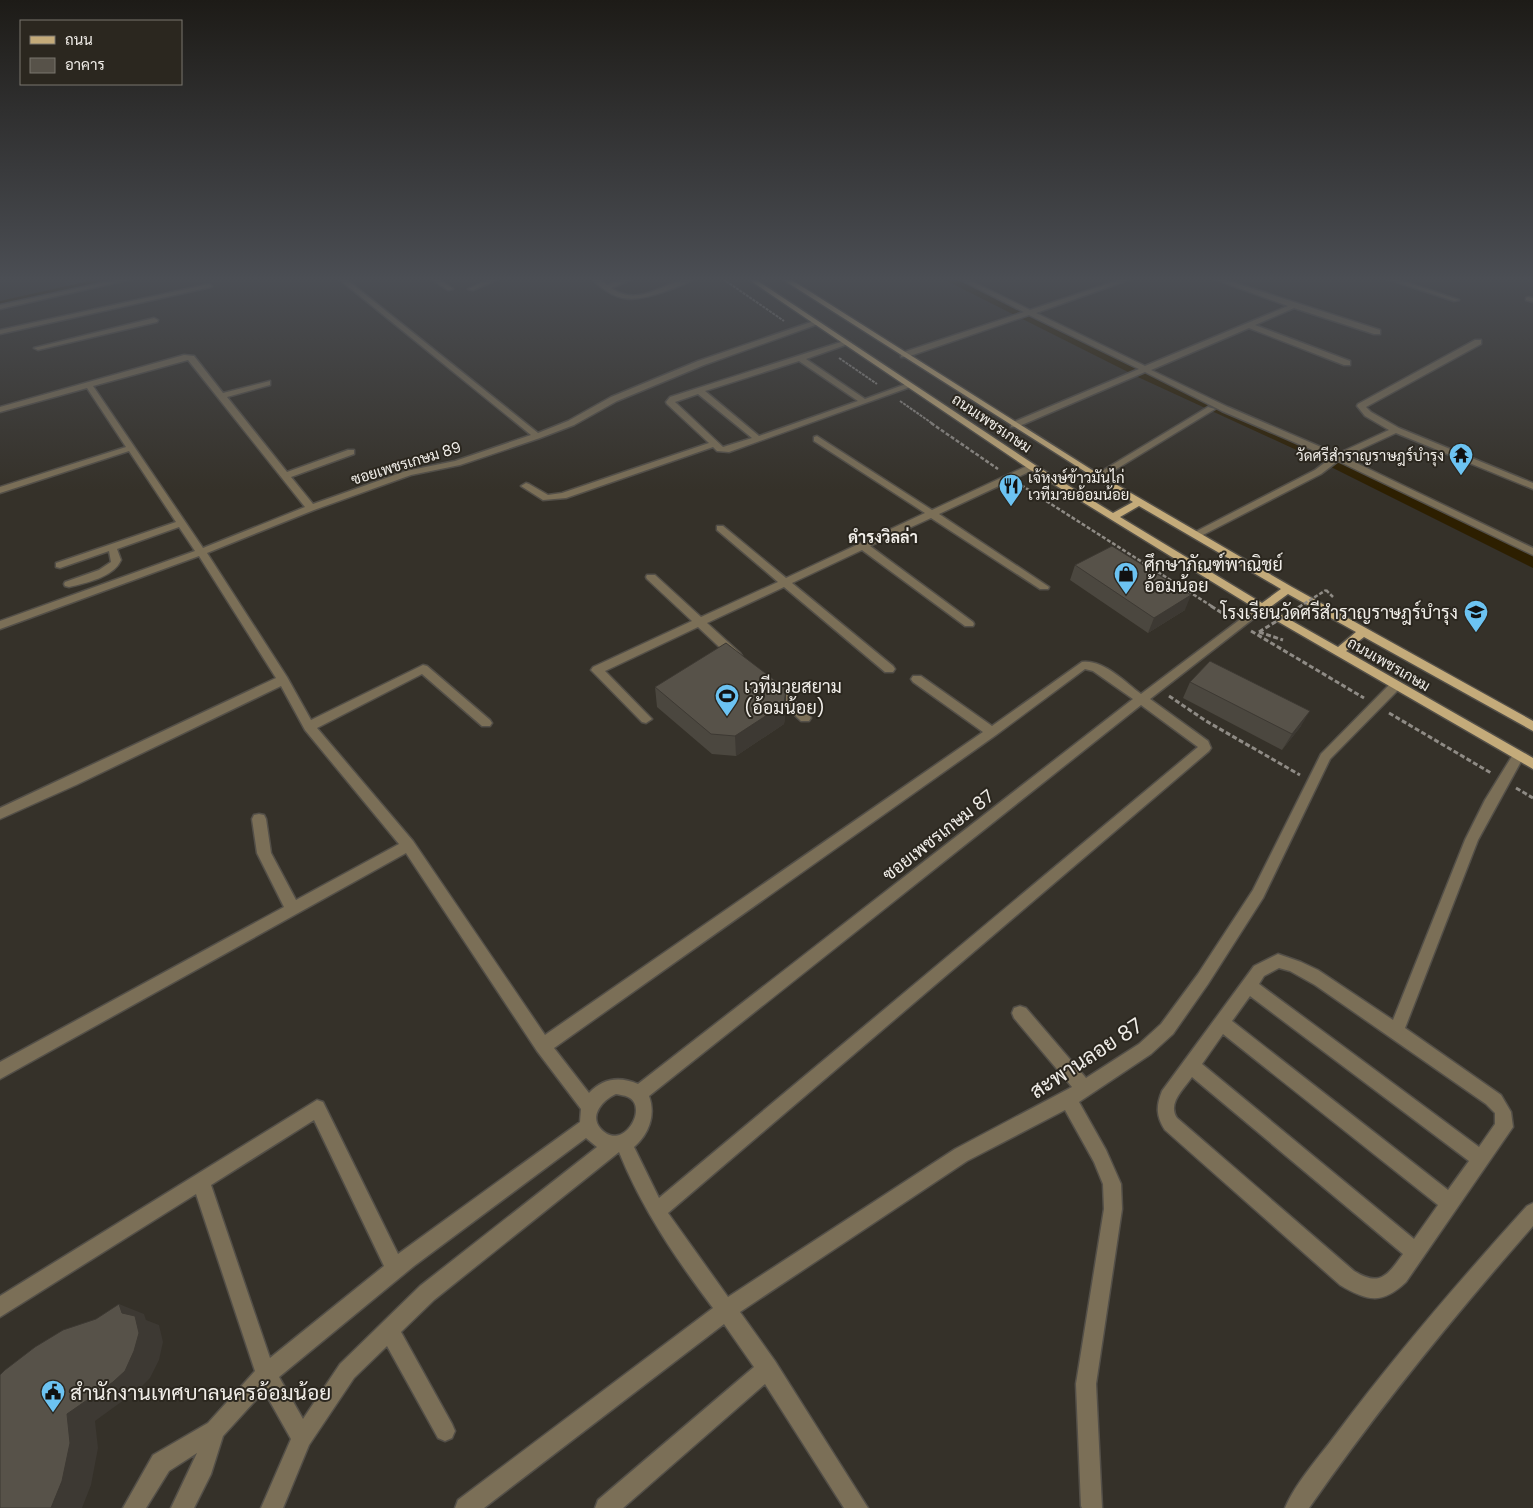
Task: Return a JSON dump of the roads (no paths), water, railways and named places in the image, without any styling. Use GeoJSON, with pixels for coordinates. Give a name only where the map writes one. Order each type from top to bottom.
{"type":"FeatureCollection","features":[{"type":"Feature","properties":{"kind":"main road","name":"ถนนเพชรเกษม"},"geometry":{"type":"LineString","coordinates":[[856,349],[1032,467],[1113,517],[1262,608],[1533,764]]}},
{"type":"Feature","properties":{"kind":"main road","name":"ถนนเพชรเกษม"},"geometry":{"type":"LineString","coordinates":[[894,349],[1139,502],[1363,632],[1533,727]]}},
{"type":"Feature","properties":{"kind":"main road"},"geometry":{"type":"LineString","coordinates":[[1113,517],[1139,502]]}},
{"type":"Feature","properties":{"kind":"main road"},"geometry":{"type":"LineString","coordinates":[[1262,608],[1288,588]]}},
{"type":"Feature","properties":{"kind":"main road"},"geometry":{"type":"LineString","coordinates":[[1338,652],[1363,632]]}},
{"type":"Feature","properties":{"kind":"street"},"geometry":{"type":"LineString","coordinates":[[429,349],[536,436]]}},
{"type":"Feature","properties":{"kind":"street","name":"ซอยเพชรเกษม 89"},"geometry":{"type":"LineString","coordinates":[[0,625],[201,552],[311,508],[409,474],[457,463],[571,423],[614,399],[701,363],[741,349]]}},
{"type":"Feature","properties":{"kind":"street"},"geometry":{"type":"LineString","coordinates":[[829,349],[698,390],[673,399],[670,402],[714,444],[720,449],[726,450],[909,386]]}},
{"type":"Feature","properties":{"kind":"street"},"geometry":{"type":"LineString","coordinates":[[904,356],[923,349]]}},
{"type":"Feature","properties":{"kind":"street"},"geometry":{"type":"LineString","coordinates":[[1100,349],[1140,370],[1533,552]]}},
{"type":"Feature","properties":{"kind":"street"},"geometry":{"type":"LineString","coordinates":[[1014,425],[1190,349]]}},
{"type":"Feature","properties":{"kind":"street"},"geometry":{"type":"LineString","coordinates":[[1312,349],[1347,363]]}},
{"type":"Feature","properties":{"kind":"street"},"geometry":{"type":"LineString","coordinates":[[1465,349],[1361,406],[1368,414],[1396,430],[1533,486]]}},
{"type":"Feature","properties":{"kind":"street"},"geometry":{"type":"LineString","coordinates":[[0,410],[186,357],[192,360],[222,396],[311,508]]}},
{"type":"Feature","properties":{"kind":"street"},"geometry":{"type":"LineString","coordinates":[[800,358],[865,402]]}},
{"type":"Feature","properties":{"kind":"street"},"geometry":{"type":"LineString","coordinates":[[222,396],[268,383]]}},
{"type":"Feature","properties":{"kind":"street"},"geometry":{"type":"LineString","coordinates":[[88,384],[201,552],[282,680],[309,727],[408,845],[543,1046],[589,1106]]}},
{"type":"Feature","properties":{"kind":"street"},"geometry":{"type":"LineString","coordinates":[[698,390],[758,440]]}},
{"type":"Feature","properties":{"kind":"street"},"geometry":{"type":"LineString","coordinates":[[1097,477],[1211,409]]}},
{"type":"Feature","properties":{"kind":"street"},"geometry":{"type":"LineString","coordinates":[[1196,535],[1318,472],[1333,460],[1396,430]]}},
{"type":"Feature","properties":{"kind":"street"},"geometry":{"type":"LineString","coordinates":[[817,439],[1044,587]]}},
{"type":"Feature","properties":{"kind":"street"},"geometry":{"type":"LineString","coordinates":[[526,486],[546,498],[564,496],[714,444]]}},
{"type":"Feature","properties":{"kind":"street"},"geometry":{"type":"LineString","coordinates":[[0,490],[130,448]]}},
{"type":"Feature","properties":{"kind":"street"},"geometry":{"type":"LineString","coordinates":[[285,476],[351,452]]}},
{"type":"Feature","properties":{"kind":"street"},"geometry":{"type":"LineString","coordinates":[[646,719],[597,670],[1032,467]]}},
{"type":"Feature","properties":{"kind":"street"},"geometry":{"type":"LineString","coordinates":[[60,565],[181,523]]}},
{"type":"Feature","properties":{"kind":"street"},"geometry":{"type":"LineString","coordinates":[[720,528],[783,583],[889,669]]}},
{"type":"Feature","properties":{"kind":"street"},"geometry":{"type":"LineString","coordinates":[[863,546],[970,624]]}},
{"type":"Feature","properties":{"kind":"street"},"geometry":{"type":"LineString","coordinates":[[69,584],[110,568],[116,562],[116,556],[111,547]]}},
{"type":"Feature","properties":{"kind":"street"},"geometry":{"type":"LineString","coordinates":[[651,577],[749,667]]}},
{"type":"Feature","properties":{"kind":"street","name":"ซอยเพชรเกษม 87"},"geometry":{"type":"LineString","coordinates":[[638,1094],[1140,700],[1262,608]]}},
{"type":"Feature","properties":{"kind":"street"},"geometry":{"type":"LineString","coordinates":[[543,1046],[992,732],[1082,666],[1090,665],[1096,668],[1204,744],[1205,748],[657,1212]]}},
{"type":"Feature","properties":{"kind":"street"},"geometry":{"type":"LineString","coordinates":[[309,727],[423,669],[486,723]]}},
{"type":"Feature","properties":{"kind":"street"},"geometry":{"type":"LineString","coordinates":[[917,679],[992,732]]}},
{"type":"Feature","properties":{"kind":"street"},"geometry":{"type":"LineString","coordinates":[[0,814],[71,782],[282,680]]}},
{"type":"Feature","properties":{"kind":"street"},"geometry":{"type":"LineString","coordinates":[[763,680],[805,718]]}},
{"type":"Feature","properties":{"kind":"street","name":"สะพานลอย 87"},"geometry":{"type":"LineString","coordinates":[[466,1508],[726,1310],[961,1154],[1076,1094],[1145,1049],[1167,1029],[1203,979],[1258,894],[1314,783],[1325,757],[1332,747],[1396,685]]}},
{"type":"Feature","properties":{"kind":"street"},"geometry":{"type":"LineString","coordinates":[[1396,1030],[1420,975],[1466,852],[1518,756]]}},
{"type":"Feature","properties":{"kind":"street"},"geometry":{"type":"LineString","coordinates":[[259,819],[264,853],[286,893],[292,909]]}},
{"type":"Feature","properties":{"kind":"street"},"geometry":{"type":"LineString","coordinates":[[0,1072],[408,845]]}},
{"type":"Feature","properties":{"kind":"street"},"geometry":{"type":"LineString","coordinates":[[1278,961],[1288,963],[1313,976],[1396,1030],[1499,1104],[1505,1114],[1504,1127],[1399,1275],[1389,1286],[1376,1289],[1364,1288],[1347,1278],[1171,1124],[1164,1115],[1164,1107],[1168,1097],[1248,985],[1259,971],[1268,965],[1278,961]]}},
{"type":"Feature","properties":{"kind":"street"},"geometry":{"type":"LineString","coordinates":[[1248,985],[1481,1158]]}},
{"type":"Feature","properties":{"kind":"street"},"geometry":{"type":"LineString","coordinates":[[1020,1013],[1076,1094],[1112,1184],[1113,1209],[1086,1384],[1092,1506]]}},
{"type":"Feature","properties":{"kind":"street"},"geometry":{"type":"LineString","coordinates":[[1222,1022],[1450,1203]]}},
{"type":"Feature","properties":{"kind":"street"},"geometry":{"type":"LineString","coordinates":[[1190,1065],[1414,1252]]}},
{"type":"Feature","properties":{"kind":"street"},"geometry":{"type":"LineString","coordinates":[[272,1508],[302,1438],[347,1371],[427,1293],[619,1143],[632,1137],[640,1130],[645,1111],[643,1101],[638,1094],[625,1086],[616,1086],[600,1092],[589,1106],[587,1116],[588,1126],[594,1136],[604,1143],[619,1143]]}},
{"type":"Feature","properties":{"kind":"street"},"geometry":{"type":"LineString","coordinates":[[0,1307],[317,1108],[395,1269]]}},
{"type":"Feature","properties":{"kind":"street"},"geometry":{"type":"LineString","coordinates":[[134,1508],[161,1463],[215,1430],[266,1374],[395,1269],[588,1126]]}},
{"type":"Feature","properties":{"kind":"street"},"geometry":{"type":"LineString","coordinates":[[619,1143],[657,1212],[768,1368],[857,1508]]}},
{"type":"Feature","properties":{"kind":"street"},"geometry":{"type":"LineString","coordinates":[[201,1181],[266,1374],[302,1438]]}},
{"type":"Feature","properties":{"kind":"street"},"geometry":{"type":"LineString","coordinates":[[1296,1508],[1340,1445],[1466,1288],[1533,1212]]}},
{"type":"Feature","properties":{"kind":"street"},"geometry":{"type":"LineString","coordinates":[[389,1331],[445,1431]]}},
{"type":"Feature","properties":{"kind":"street"},"geometry":{"type":"LineString","coordinates":[[606,1508],[768,1368]]}},
{"type":"Feature","properties":{"kind":"street"},"geometry":{"type":"LineString","coordinates":[[182,1508],[203,1466],[215,1430]]}},
{"type":"Feature","properties":{"kind":"waterway"},"geometry":{"type":"LineString","coordinates":[[1093,349],[1308,450],[1533,563]]}},
{"type":"Feature","properties":{"kind":"place","name":"วัดศรีสําราญราษฎร์บํารุง"},"geometry":{"type":"Point","coordinates":[1461,476]}},
{"type":"Feature","properties":{"kind":"place","name":"เจ้หงษ์ข้าวมันไก่ เวทีมวยอ้อมน้อย"},"geometry":{"type":"Point","coordinates":[1011,507]}},
{"type":"Feature","properties":{"kind":"place","name":"ศึกษาภัณฑ์พาณิชย์ อ้อมน้อย"},"geometry":{"type":"Point","coordinates":[1126,595]}},
{"type":"Feature","properties":{"kind":"place","name":"โรงเรียนวัดศรีสําราญราษฎร์บํารุง"},"geometry":{"type":"Point","coordinates":[1476,633]}},
{"type":"Feature","properties":{"kind":"place","name":"เวทีมวยสยาม (อ้อมน้อย)"},"geometry":{"type":"Point","coordinates":[727,717]}},
{"type":"Feature","properties":{"kind":"place","name":"สำนักงานเทศบาลนครอ้อมน้อย"},"geometry":{"type":"Point","coordinates":[53,1413]}},
{"type":"Feature","properties":{"kind":"district","name":"ดำรงวิลล่า"},"geometry":{"type":"Point","coordinates":[883,537]}}]}
